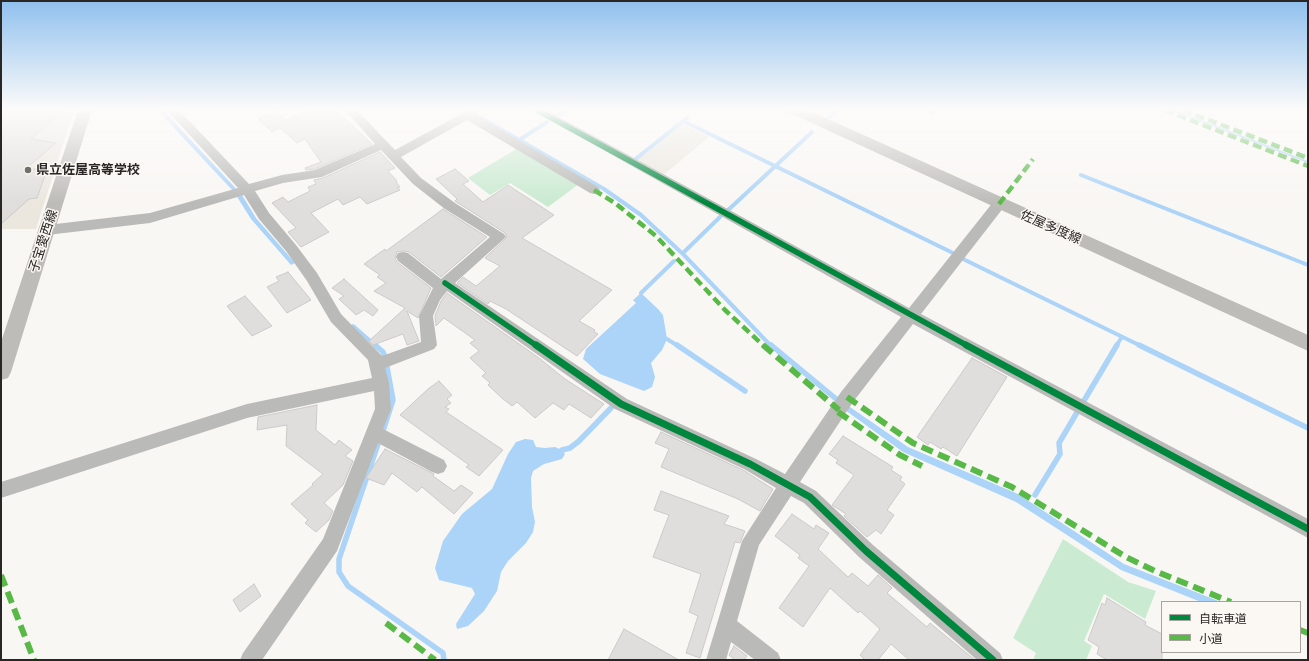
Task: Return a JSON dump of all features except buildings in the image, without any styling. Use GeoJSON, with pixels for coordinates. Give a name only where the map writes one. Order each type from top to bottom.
{"type":"FeatureCollection","features":[{"type":"Feature","properties":{"kind":"main road","name":"子宝愛西線"},"geometry":{"type":"LineString","coordinates":[[1,372],[75,141]]}},
{"type":"Feature","properties":{"kind":"main road","name":"佐屋多度線"},"geometry":{"type":"LineString","coordinates":[[862,141],[1308,343]]}},
{"type":"Feature","properties":{"kind":"street"},"geometry":{"type":"LineString","coordinates":[[198,141],[291,248],[312,277],[336,318],[375,357],[381,383],[383,409],[330,545],[250,660]]}},
{"type":"Feature","properties":{"kind":"street"},"geometry":{"type":"LineString","coordinates":[[377,365],[430,345],[426,316],[434,298],[444,285],[500,237],[450,206],[416,181],[378,141]]}},
{"type":"Feature","properties":{"kind":"street"},"geometry":{"type":"LineString","coordinates":[[394,156],[421,141]]}},
{"type":"Feature","properties":{"kind":"street"},"geometry":{"type":"LineString","coordinates":[[516,141],[594,190]]}},
{"type":"Feature","properties":{"kind":"street"},"geometry":{"type":"LineString","coordinates":[[593,141],[911,316],[1308,529]]}},
{"type":"Feature","properties":{"kind":"street"},"geometry":{"type":"LineString","coordinates":[[47,230],[150,218],[282,179],[318,174],[382,145]]}},
{"type":"Feature","properties":{"kind":"street"},"geometry":{"type":"LineString","coordinates":[[716,660],[751,541],[843,404],[999,204]]}},
{"type":"Feature","properties":{"kind":"street"},"geometry":{"type":"LineString","coordinates":[[403,257],[621,404],[750,464],[810,497],[866,551],[993,660]]}},
{"type":"Feature","properties":{"kind":"street"},"geometry":{"type":"LineString","coordinates":[[1,490],[247,411],[381,383]]}},
{"type":"Feature","properties":{"kind":"street"},"geometry":{"type":"LineString","coordinates":[[374,434],[385,437],[438,466]]}},
{"type":"Feature","properties":{"kind":"street"},"geometry":{"type":"LineString","coordinates":[[726,625],[771,660]]}},
{"type":"Feature","properties":{"kind":"shaded area","name":"県立佐屋高等学校"},"geometry":{"type":"Polygon","coordinates":[[[1,141],[64,141],[36,229],[1,229],[1,141]]]}},
{"type":"Feature","properties":{"kind":"shaded area"},"geometry":{"type":"Polygon","coordinates":[[[660,141],[704,141],[661,177],[633,162],[660,141]]]}},
{"type":"Feature","properties":{"kind":"green space"},"geometry":{"type":"Polygon","coordinates":[[[518,148],[579,184],[548,207],[510,183],[490,195],[468,178],[518,148]]]}},
{"type":"Feature","properties":{"kind":"green space"},"geometry":{"type":"Polygon","coordinates":[[[1063,539],[1128,582],[1156,591],[1145,619],[1104,594],[1084,641],[1092,646],[1086,660],[1033,660],[1036,653],[1013,638],[1063,539]]]}},
{"type":"Feature","properties":{"kind":"water"},"geometry":{"type":"Polygon","coordinates":[[[186,141],[192,141],[242,195],[256,218],[295,263],[291,265],[251,219],[234,192],[186,141]]]}},
{"type":"Feature","properties":{"kind":"water"},"geometry":{"type":"Polygon","coordinates":[[[1250,141],[1256,141],[1308,161],[1308,163],[1250,141]]]}},
{"type":"Feature","properties":{"kind":"water"},"geometry":{"type":"Polygon","coordinates":[[[641,293],[663,315],[667,339],[662,350],[651,363],[655,377],[652,387],[644,391],[600,374],[583,359],[586,349],[636,303],[633,300],[641,293]]]}},
{"type":"Feature","properties":{"kind":"water"},"geometry":{"type":"Polygon","coordinates":[[[847,405],[908,447],[1018,494],[1124,564],[1218,601],[1198,601],[1121,570],[1016,502],[903,452],[845,410],[847,405]]]}},
{"type":"Feature","properties":{"kind":"water"},"geometry":{"type":"Polygon","coordinates":[[[525,439],[533,440],[536,447],[555,447],[562,450],[565,454],[562,459],[544,464],[533,471],[531,478],[532,507],[535,522],[533,532],[526,543],[508,561],[501,572],[497,591],[484,611],[468,626],[457,629],[456,624],[475,594],[472,588],[439,580],[435,568],[443,541],[462,514],[492,489],[508,454],[516,442],[525,439]]]}},
{"type":"Feature","properties":{"kind":"waterway"},"geometry":{"type":"LineString","coordinates":[[521,141],[604,189],[641,215],[684,255],[771,346]]}},
{"type":"Feature","properties":{"kind":"waterway"},"geometry":{"type":"LineString","coordinates":[[633,161],[658,141]]}},
{"type":"Feature","properties":{"kind":"waterway"},"geometry":{"type":"LineString","coordinates":[[724,141],[775,166]]}},
{"type":"Feature","properties":{"kind":"waterway"},"geometry":{"type":"LineString","coordinates":[[775,166],[802,141]]}},
{"type":"Feature","properties":{"kind":"waterway"},"geometry":{"type":"LineString","coordinates":[[726,212],[775,166]]}},
{"type":"Feature","properties":{"kind":"waterway"},"geometry":{"type":"LineString","coordinates":[[775,166],[953,253]]}},
{"type":"Feature","properties":{"kind":"waterway"},"geometry":{"type":"LineString","coordinates":[[1081,175],[1308,265]]}},
{"type":"Feature","properties":{"kind":"waterway"},"geometry":{"type":"LineString","coordinates":[[683,253],[720,217]]}},
{"type":"Feature","properties":{"kind":"waterway"},"geometry":{"type":"LineString","coordinates":[[961,258],[1141,346]]}},
{"type":"Feature","properties":{"kind":"waterway"},"geometry":{"type":"LineString","coordinates":[[641,293],[674,261]]}},
{"type":"Feature","properties":{"kind":"waterway"},"geometry":{"type":"LineString","coordinates":[[353,326],[376,346]]}},
{"type":"Feature","properties":{"kind":"waterway"},"geometry":{"type":"LineString","coordinates":[[1116,346],[1122,337]]}},
{"type":"Feature","properties":{"kind":"waterway"},"geometry":{"type":"LineString","coordinates":[[667,339],[678,346]]}},
{"type":"Feature","properties":{"kind":"waterway"},"geometry":{"type":"LineString","coordinates":[[375,345],[383,352],[385,357]]}},
{"type":"Feature","properties":{"kind":"waterway"},"geometry":{"type":"LineString","coordinates":[[677,345],[745,391]]}},
{"type":"Feature","properties":{"kind":"waterway"},"geometry":{"type":"LineString","coordinates":[[771,345],[841,403]]}},
{"type":"Feature","properties":{"kind":"waterway"},"geometry":{"type":"LineString","coordinates":[[1082,404],[1117,345]]}},
{"type":"Feature","properties":{"kind":"waterway"},"geometry":{"type":"LineString","coordinates":[[1139,345],[1308,428]]}},
{"type":"Feature","properties":{"kind":"waterway"},"geometry":{"type":"LineString","coordinates":[[383,431],[393,400],[387,367]]}},
{"type":"Feature","properties":{"kind":"waterway"},"geometry":{"type":"LineString","coordinates":[[562,450],[570,448],[579,441],[611,408]]}},
{"type":"Feature","properties":{"kind":"waterway"},"geometry":{"type":"LineString","coordinates":[[1035,495],[1060,454],[1059,443],[1079,409]]}},
{"type":"Feature","properties":{"kind":"waterway"},"geometry":{"type":"LineString","coordinates":[[379,441],[339,559],[339,572],[348,586],[443,653],[444,660]]}},
{"type":"Feature","properties":{"kind":"marked path"},"geometry":{"type":"LineString","coordinates":[[1244,141],[1308,166]]}},
{"type":"Feature","properties":{"kind":"marked path"},"geometry":{"type":"LineString","coordinates":[[1263,141],[1308,158]]}},
{"type":"Feature","properties":{"kind":"marked path"},"geometry":{"type":"LineString","coordinates":[[999,204],[1033,159]]}},
{"type":"Feature","properties":{"kind":"marked path"},"geometry":{"type":"LineString","coordinates":[[594,190],[615,203],[656,236],[725,310],[751,335],[839,410]]}},
{"type":"Feature","properties":{"kind":"marked path"},"geometry":{"type":"LineString","coordinates":[[847,397],[913,443],[1012,487],[1126,557],[1155,571],[1229,601]]}},
{"type":"Feature","properties":{"kind":"marked path"},"geometry":{"type":"LineString","coordinates":[[838,412],[900,455],[922,466]]}},
{"type":"Feature","properties":{"kind":"marked path"},"geometry":{"type":"LineString","coordinates":[[1,575],[34,660]]}},
{"type":"Feature","properties":{"kind":"marked path"},"geometry":{"type":"LineString","coordinates":[[386,623],[435,660]]}},
{"type":"Feature","properties":{"kind":"marked path"},"geometry":{"type":"LineString","coordinates":[[1301,630],[1308,633]]}},
{"type":"Feature","properties":{"kind":"cycle path"},"geometry":{"type":"LineString","coordinates":[[593,141],[911,316],[1308,529]]}},
{"type":"Feature","properties":{"kind":"cycle path"},"geometry":{"type":"LineString","coordinates":[[445,283],[621,404],[750,464],[810,497],[866,551],[993,660]]}},
{"type":"Feature","properties":{"kind":"place","name":"県立佐屋高等学校"},"geometry":{"type":"Point","coordinates":[28,170]}}]}
